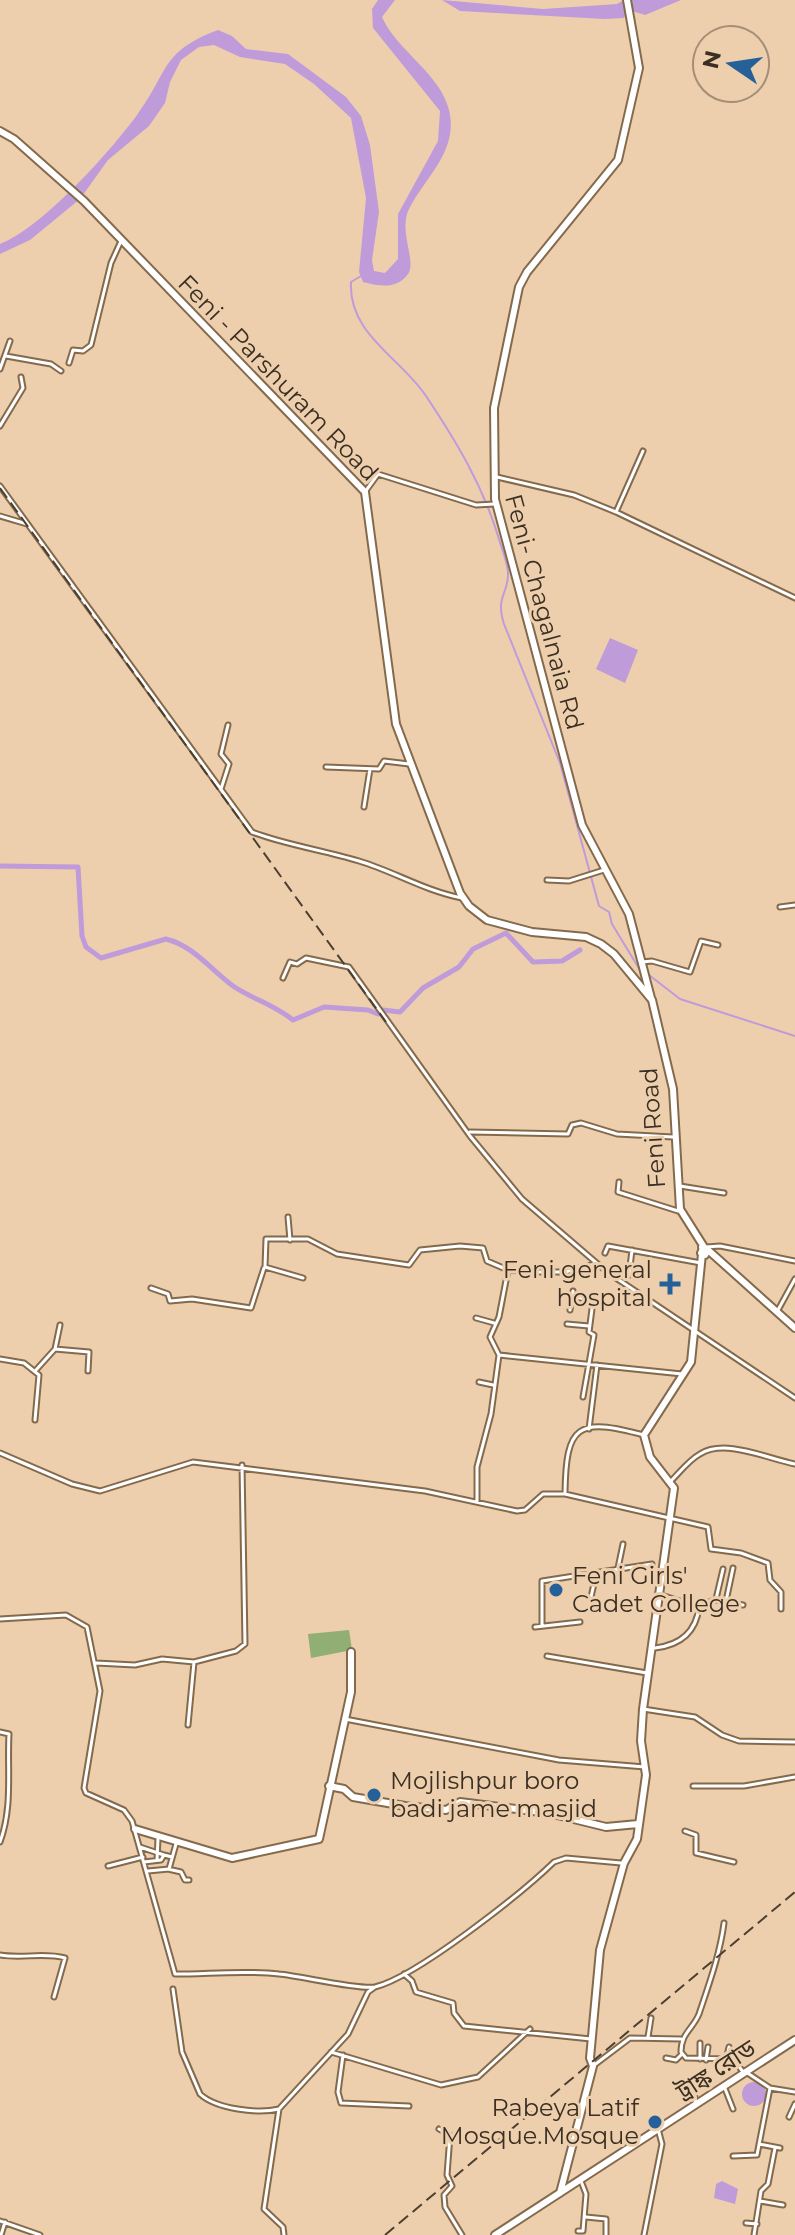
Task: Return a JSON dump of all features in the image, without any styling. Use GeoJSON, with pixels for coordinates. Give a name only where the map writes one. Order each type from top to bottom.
{"type":"FeatureCollection","features":[{"type":"Feature","properties":{"kind":"main road","name":"Feni- Chagalnaia Rd"},"geometry":{"type":"LineString","coordinates":[[627,0],[639,68],[624,143],[618,160],[527,272],[519,287],[498,384],[493,476],[496,504],[582,825],[629,914],[652,1000]]}},
{"type":"Feature","properties":{"kind":"main road","name":"Feni - Parshuram Road"},"geometry":{"type":"LineString","coordinates":[[0,131],[84,201],[365,492],[396,724],[462,898]]}},
{"type":"Feature","properties":{"kind":"main road"},"geometry":{"type":"LineString","coordinates":[[462,898],[487,920],[532,932],[586,937],[601,944],[614,954],[652,1000],[673,1089],[676,1186],[682,1215],[705,1250],[795,1330]]}},
{"type":"Feature","properties":{"kind":"main road","name":"Feni Road"},"geometry":{"type":"LineString","coordinates":[[652,1000],[672,1089],[680,1214],[705,1250],[795,1330]]}},
{"type":"Feature","properties":{"kind":"main road"},"geometry":{"type":"LineString","coordinates":[[560,2193],[593,2066],[590,2058],[597,1965],[624,1863],[636,1842],[645,1767],[641,1741],[643,1709],[674,1488],[650,1457],[644,1435],[691,1362],[705,1250]]}},
{"type":"Feature","properties":{"kind":"main road"},"geometry":{"type":"LineString","coordinates":[[135,1829],[176,1844],[240,1858],[318,1839],[352,1682],[351,1652]]}},
{"type":"Feature","properties":{"kind":"main road"},"geometry":{"type":"LineString","coordinates":[[329,1786],[344,1789],[353,1797],[405,1806],[446,1810],[460,1802],[549,1813],[606,1827],[638,1824]]}},
{"type":"Feature","properties":{"kind":"main road","name":"ট্রাঙ্ক রোড"},"geometry":{"type":"LineString","coordinates":[[495,2235],[795,2040]]}},
{"type":"Feature","properties":{"kind":"street"},"geometry":{"type":"LineString","coordinates":[[69,363],[73,350],[83,351],[91,345],[111,263],[121,241]]}},
{"type":"Feature","properties":{"kind":"street"},"geometry":{"type":"LineString","coordinates":[[0,369],[10,341]]}},
{"type":"Feature","properties":{"kind":"street"},"geometry":{"type":"LineString","coordinates":[[6,356],[51,364],[61,371]]}},
{"type":"Feature","properties":{"kind":"street"},"geometry":{"type":"LineString","coordinates":[[0,426],[17,392],[23,388],[21,377]]}},
{"type":"Feature","properties":{"kind":"street"},"geometry":{"type":"LineString","coordinates":[[616,512],[643,451]]}},
{"type":"Feature","properties":{"kind":"street"},"geometry":{"type":"LineString","coordinates":[[365,492],[378,474],[476,505],[496,504]]}},
{"type":"Feature","properties":{"kind":"street"},"geometry":{"type":"LineString","coordinates":[[493,476],[574,495],[795,598]]}},
{"type":"Feature","properties":{"kind":"street"},"geometry":{"type":"LineString","coordinates":[[0,486],[254,833],[364,862],[422,888],[462,898]]}},
{"type":"Feature","properties":{"kind":"street"},"geometry":{"type":"LineString","coordinates":[[0,516],[29,525]]}},
{"type":"Feature","properties":{"kind":"street"},"geometry":{"type":"LineString","coordinates":[[221,789],[228,776],[229,764],[221,754],[228,725]]}},
{"type":"Feature","properties":{"kind":"street"},"geometry":{"type":"LineString","coordinates":[[326,767],[379,769],[384,761],[409,764]]}},
{"type":"Feature","properties":{"kind":"street"},"geometry":{"type":"LineString","coordinates":[[364,807],[370,769]]}},
{"type":"Feature","properties":{"kind":"street"},"geometry":{"type":"LineString","coordinates":[[547,880],[569,881],[606,870]]}},
{"type":"Feature","properties":{"kind":"street"},"geometry":{"type":"LineString","coordinates":[[780,907],[795,905]]}},
{"type":"Feature","properties":{"kind":"street"},"geometry":{"type":"LineString","coordinates":[[642,962],[652,961],[690,972],[701,941],[718,945]]}},
{"type":"Feature","properties":{"kind":"street"},"geometry":{"type":"LineString","coordinates":[[283,978],[290,962],[297,964],[306,958],[346,965],[522,1199],[597,1264],[795,1398]]}},
{"type":"Feature","properties":{"kind":"street"},"geometry":{"type":"LineString","coordinates":[[470,1132],[568,1134],[572,1125],[581,1123],[611,1133],[673,1137]]}},
{"type":"Feature","properties":{"kind":"street"},"geometry":{"type":"LineString","coordinates":[[619,1182],[618,1192],[676,1208],[680,1214]]}},
{"type":"Feature","properties":{"kind":"street"},"geometry":{"type":"LineString","coordinates":[[676,1186],[724,1193]]}},
{"type":"Feature","properties":{"kind":"street"},"geometry":{"type":"LineString","coordinates":[[288,1217],[290,1240]]}},
{"type":"Feature","properties":{"kind":"street"},"geometry":{"type":"LineString","coordinates":[[151,1288],[168,1294],[170,1301],[190,1300],[251,1308],[265,1267],[266,1239],[308,1239],[337,1254],[409,1265],[420,1250],[481,1247],[487,1261],[508,1270],[565,1272],[597,1264]]}},
{"type":"Feature","properties":{"kind":"street"},"geometry":{"type":"LineString","coordinates":[[605,1253],[608,1246],[701,1263]]}},
{"type":"Feature","properties":{"kind":"street"},"geometry":{"type":"LineString","coordinates":[[705,1250],[729,1248],[795,1261]]}},
{"type":"Feature","properties":{"kind":"street"},"geometry":{"type":"LineString","coordinates":[[629,1275],[632,1250]]}},
{"type":"Feature","properties":{"kind":"street"},"geometry":{"type":"LineString","coordinates":[[265,1267],[303,1278]]}},
{"type":"Feature","properties":{"kind":"street"},"geometry":{"type":"LineString","coordinates":[[477,1502],[477,1467],[491,1414],[499,1355],[490,1339],[499,1317],[508,1270]]}},
{"type":"Feature","properties":{"kind":"street"},"geometry":{"type":"LineString","coordinates":[[776,1314],[795,1279]]}},
{"type":"Feature","properties":{"kind":"street"},"geometry":{"type":"LineString","coordinates":[[570,1310],[572,1294],[592,1300],[589,1332],[594,1335],[583,1397]]}},
{"type":"Feature","properties":{"kind":"street"},"geometry":{"type":"LineString","coordinates":[[476,1318],[494,1323]]}},
{"type":"Feature","properties":{"kind":"street"},"geometry":{"type":"LineString","coordinates":[[567,1324],[589,1326]]}},
{"type":"Feature","properties":{"kind":"street"},"geometry":{"type":"LineString","coordinates":[[36,1370],[55,1349],[60,1325]]}},
{"type":"Feature","properties":{"kind":"street"},"geometry":{"type":"LineString","coordinates":[[55,1349],[89,1352],[88,1371]]}},
{"type":"Feature","properties":{"kind":"street"},"geometry":{"type":"LineString","coordinates":[[499,1355],[684,1374]]}},
{"type":"Feature","properties":{"kind":"street"},"geometry":{"type":"LineString","coordinates":[[0,1359],[24,1363],[39,1375],[35,1420]]}},
{"type":"Feature","properties":{"kind":"street"},"geometry":{"type":"LineString","coordinates":[[589,1429],[597,1365]]}},
{"type":"Feature","properties":{"kind":"street"},"geometry":{"type":"LineString","coordinates":[[479,1382],[493,1385]]}},
{"type":"Feature","properties":{"kind":"street"},"geometry":{"type":"LineString","coordinates":[[565,1494],[568,1443],[575,1434],[589,1429],[613,1429],[644,1435]]}},
{"type":"Feature","properties":{"kind":"street"},"geometry":{"type":"LineString","coordinates":[[671,1481],[694,1457],[711,1449],[749,1453],[795,1464]]}},
{"type":"Feature","properties":{"kind":"street"},"geometry":{"type":"LineString","coordinates":[[0,1453],[80,1487],[100,1491],[191,1462],[242,1465],[521,1511],[539,1495],[565,1494],[708,1527],[711,1549],[741,1553],[756,1561],[767,1562],[770,1580],[781,1592],[781,1609]]}},
{"type":"Feature","properties":{"kind":"street"},"geometry":{"type":"LineString","coordinates":[[96,1663],[135,1665],[162,1659],[194,1662],[236,1651],[246,1641],[241,1569],[242,1465]]}},
{"type":"Feature","properties":{"kind":"street"},"geometry":{"type":"LineString","coordinates":[[618,1568],[623,1544]]}},
{"type":"Feature","properties":{"kind":"street"},"geometry":{"type":"LineString","coordinates":[[542,1626],[541,1582],[652,1564]]}},
{"type":"Feature","properties":{"kind":"street"},"geometry":{"type":"LineString","coordinates":[[726,1601],[733,1568]]}},
{"type":"Feature","properties":{"kind":"street"},"geometry":{"type":"LineString","coordinates":[[715,1600],[723,1569]]}},
{"type":"Feature","properties":{"kind":"street"},"geometry":{"type":"LineString","coordinates":[[591,1597],[596,1575]]}},
{"type":"Feature","properties":{"kind":"street"},"geometry":{"type":"LineString","coordinates":[[657,1594],[700,1606],[715,1600],[743,1605]]}},
{"type":"Feature","properties":{"kind":"street"},"geometry":{"type":"LineString","coordinates":[[655,1648],[674,1645],[694,1628],[700,1606]]}},
{"type":"Feature","properties":{"kind":"street"},"geometry":{"type":"LineString","coordinates":[[0,1619],[75,1618],[87,1627],[96,1663],[99,1700],[84,1788],[86,1793],[124,1810],[135,1829],[175,1974],[276,1973],[331,1980],[359,1988],[375,1987]]}},
{"type":"Feature","properties":{"kind":"street"},"geometry":{"type":"LineString","coordinates":[[535,1627],[580,1622]]}},
{"type":"Feature","properties":{"kind":"street"},"geometry":{"type":"LineString","coordinates":[[547,1656],[647,1673]]}},
{"type":"Feature","properties":{"kind":"street"},"geometry":{"type":"LineString","coordinates":[[188,1725],[194,1662]]}},
{"type":"Feature","properties":{"kind":"street"},"geometry":{"type":"LineString","coordinates":[[643,1709],[695,1717],[722,1735],[739,1741],[795,1742]]}},
{"type":"Feature","properties":{"kind":"street"},"geometry":{"type":"LineString","coordinates":[[345,1719],[559,1760],[645,1767]]}},
{"type":"Feature","properties":{"kind":"street"},"geometry":{"type":"LineString","coordinates":[[0,1732],[9,1734],[6,1769],[10,1793],[0,1842]]}},
{"type":"Feature","properties":{"kind":"street"},"geometry":{"type":"LineString","coordinates":[[693,1786],[744,1786],[795,1777]]}},
{"type":"Feature","properties":{"kind":"street"},"geometry":{"type":"LineString","coordinates":[[685,1831],[696,1835],[696,1853],[734,1862]]}},
{"type":"Feature","properties":{"kind":"street"},"geometry":{"type":"LineString","coordinates":[[157,1860],[155,1850],[158,1838]]}},
{"type":"Feature","properties":{"kind":"street"},"geometry":{"type":"LineString","coordinates":[[168,1869],[176,1844]]}},
{"type":"Feature","properties":{"kind":"street"},"geometry":{"type":"LineString","coordinates":[[140,1847],[172,1857]]}},
{"type":"Feature","properties":{"kind":"street"},"geometry":{"type":"LineString","coordinates":[[144,1862],[157,1860],[164,1855]]}},
{"type":"Feature","properties":{"kind":"street"},"geometry":{"type":"LineString","coordinates":[[108,1866],[143,1857]]}},
{"type":"Feature","properties":{"kind":"street"},"geometry":{"type":"LineString","coordinates":[[284,2235],[283,2227],[264,2209],[279,2109],[348,2034],[368,1992],[441,1950],[554,1862],[566,1858],[624,1863]]}},
{"type":"Feature","properties":{"kind":"street"},"geometry":{"type":"LineString","coordinates":[[146,1871],[164,1867],[165,1871],[183,1873],[185,1880],[189,1880]]}},
{"type":"Feature","properties":{"kind":"street"},"geometry":{"type":"LineString","coordinates":[[690,2068],[681,2039],[697,2018],[719,1955],[724,1923]]}},
{"type":"Feature","properties":{"kind":"street"},"geometry":{"type":"LineString","coordinates":[[0,1955],[20,1958],[45,1953],[65,1958],[54,1997]]}},
{"type":"Feature","properties":{"kind":"street"},"geometry":{"type":"LineString","coordinates":[[404,1974],[412,1981],[416,1992],[453,2003],[454,2013],[464,2026],[593,2039]]}},
{"type":"Feature","properties":{"kind":"street"},"geometry":{"type":"LineString","coordinates":[[173,1989],[182,2052],[200,2094],[222,2104],[260,2111],[279,2109]]}},
{"type":"Feature","properties":{"kind":"street"},"geometry":{"type":"LineString","coordinates":[[648,2037],[651,2018]]}},
{"type":"Feature","properties":{"kind":"street"},"geometry":{"type":"LineString","coordinates":[[650,2026],[656,2026]]}},
{"type":"Feature","properties":{"kind":"street"},"geometry":{"type":"LineString","coordinates":[[331,2052],[441,2085],[478,2077],[528,2031]]}},
{"type":"Feature","properties":{"kind":"street"},"geometry":{"type":"LineString","coordinates":[[593,2066],[630,2038],[681,2039]]}},
{"type":"Feature","properties":{"kind":"street"},"geometry":{"type":"LineString","coordinates":[[698,2061],[700,2043]]}},
{"type":"Feature","properties":{"kind":"street"},"geometry":{"type":"LineString","coordinates":[[706,2060],[708,2047]]}},
{"type":"Feature","properties":{"kind":"street"},"geometry":{"type":"LineString","coordinates":[[726,2060],[729,2047]]}},
{"type":"Feature","properties":{"kind":"street"},"geometry":{"type":"LineString","coordinates":[[343,2055],[338,2084],[341,2103],[409,2106]]}},
{"type":"Feature","properties":{"kind":"street"},"geometry":{"type":"LineString","coordinates":[[666,2058],[737,2061],[745,2072],[770,2088],[795,2092],[795,2104],[789,2117]]}},
{"type":"Feature","properties":{"kind":"street"},"geometry":{"type":"LineString","coordinates":[[692,2081],[696,2104]]}},
{"type":"Feature","properties":{"kind":"street"},"geometry":{"type":"LineString","coordinates":[[724,2086],[733,2109]]}},
{"type":"Feature","properties":{"kind":"street"},"geometry":{"type":"LineString","coordinates":[[733,2156],[756,2156],[770,2088]]}},
{"type":"Feature","properties":{"kind":"street"},"geometry":{"type":"LineString","coordinates":[[439,2129],[450,2135],[447,2175],[452,2186],[444,2195],[445,2207],[462,2235]]}},
{"type":"Feature","properties":{"kind":"street"},"geometry":{"type":"LineString","coordinates":[[644,2235],[662,2144],[658,2129]]}},
{"type":"Feature","properties":{"kind":"street"},"geometry":{"type":"LineString","coordinates":[[754,2235],[761,2191],[768,2184],[777,2148],[759,2144]]}},
{"type":"Feature","properties":{"kind":"street"},"geometry":{"type":"LineString","coordinates":[[578,2231],[583,2231],[586,2194],[580,2180]]}},
{"type":"Feature","properties":{"kind":"street"},"geometry":{"type":"LineString","coordinates":[[760,2201],[783,2205]]}},
{"type":"Feature","properties":{"kind":"street"},"geometry":{"type":"LineString","coordinates":[[584,2217],[606,2219],[606,2235]]}},
{"type":"Feature","properties":{"kind":"street"},"geometry":{"type":"LineString","coordinates":[[1,2235],[3,2222],[40,2235]]}},
{"type":"Feature","properties":{"kind":"street"},"geometry":{"type":"LineString","coordinates":[[746,2223],[757,2224]]}},
{"type":"Feature","properties":{"kind":"green space"},"geometry":{"type":"Polygon","coordinates":[[[349,1630],[352,1650],[311,1658],[308,1634],[349,1630]]]}},
{"type":"Feature","properties":{"kind":"shaded area"},"geometry":{"type":"Polygon","coordinates":[[[378,0],[395,0],[382,17],[398,41],[437,85],[449,110],[451,125],[445,151],[406,218],[410,268],[404,279],[393,285],[381,285],[363,282],[359,272],[366,198],[351,118],[314,84],[285,64],[240,57],[214,45],[199,47],[181,60],[170,82],[165,103],[149,126],[108,160],[80,199],[30,240],[0,254],[0,244],[55,206],[110,149],[137,115],[176,55],[199,38],[218,30],[232,36],[246,49],[288,54],[346,97],[361,116],[370,145],[379,212],[372,260],[374,271],[385,273],[398,259],[398,214],[438,141],[440,111],[373,28],[372,9],[378,0]]]}},
{"type":"Feature","properties":{"kind":"shaded area"},"geometry":{"type":"Polygon","coordinates":[[[442,0],[543,9],[617,4],[624,0],[681,0],[645,15],[632,11],[623,18],[605,19],[460,11],[442,0]]]}},
{"type":"Feature","properties":{"kind":"shaded area"},"geometry":{"type":"Polygon","coordinates":[[[610,638],[638,650],[625,683],[596,669],[610,638]]]}},
{"type":"Feature","properties":{"kind":"shaded area"},"geometry":{"type":"Polygon","coordinates":[[[754,2082],[765,2089],[766,2094],[759,2105],[754,2106],[743,2099],[742,2094],[749,2083],[754,2082]]]}},
{"type":"Feature","properties":{"kind":"shaded area"},"geometry":{"type":"Polygon","coordinates":[[[722,2181],[738,2189],[735,2204],[714,2198],[716,2184],[722,2181]]]}},
{"type":"Feature","properties":{"kind":"waterway"},"geometry":{"type":"LineString","coordinates":[[361,276],[351,282],[352,300],[358,316],[378,344],[426,396],[458,446],[484,499],[507,567],[508,579],[501,607],[504,624],[560,763],[599,906],[609,912],[612,924],[643,975]]}},
{"type":"Feature","properties":{"kind":"waterway"},"geometry":{"type":"LineString","coordinates":[[0,866],[78,867],[82,936],[86,947],[101,958],[166,939],[176,942],[233,986],[293,1020],[324,1007],[368,1010],[378,1014],[383,1010],[400,1012],[423,988],[459,967],[473,949],[506,933],[533,962],[562,961],[580,950]]}},
{"type":"Feature","properties":{"kind":"waterway"},"geometry":{"type":"LineString","coordinates":[[649,975],[680,999],[795,1036]]}},
{"type":"Feature","properties":{"kind":"railway"},"geometry":{"type":"LineString","coordinates":[[0,488],[386,1022]]}},
{"type":"Feature","properties":{"kind":"railway"},"geometry":{"type":"LineString","coordinates":[[385,2235],[795,1892]]}},
{"type":"Feature","properties":{"kind":"place","name":"Feni general hospital"},"geometry":{"type":"Point","coordinates":[670,1284]}},
{"type":"Feature","properties":{"kind":"place","name":"Feni Girls' Cadet College"},"geometry":{"type":"Point","coordinates":[556,1590]}},
{"type":"Feature","properties":{"kind":"place","name":"Mojlishpur boro badi jame masjid"},"geometry":{"type":"Point","coordinates":[374,1795]}},
{"type":"Feature","properties":{"kind":"place","name":"Rabeya Latif Mosque.Mosque"},"geometry":{"type":"Point","coordinates":[655,2122]}}]}
